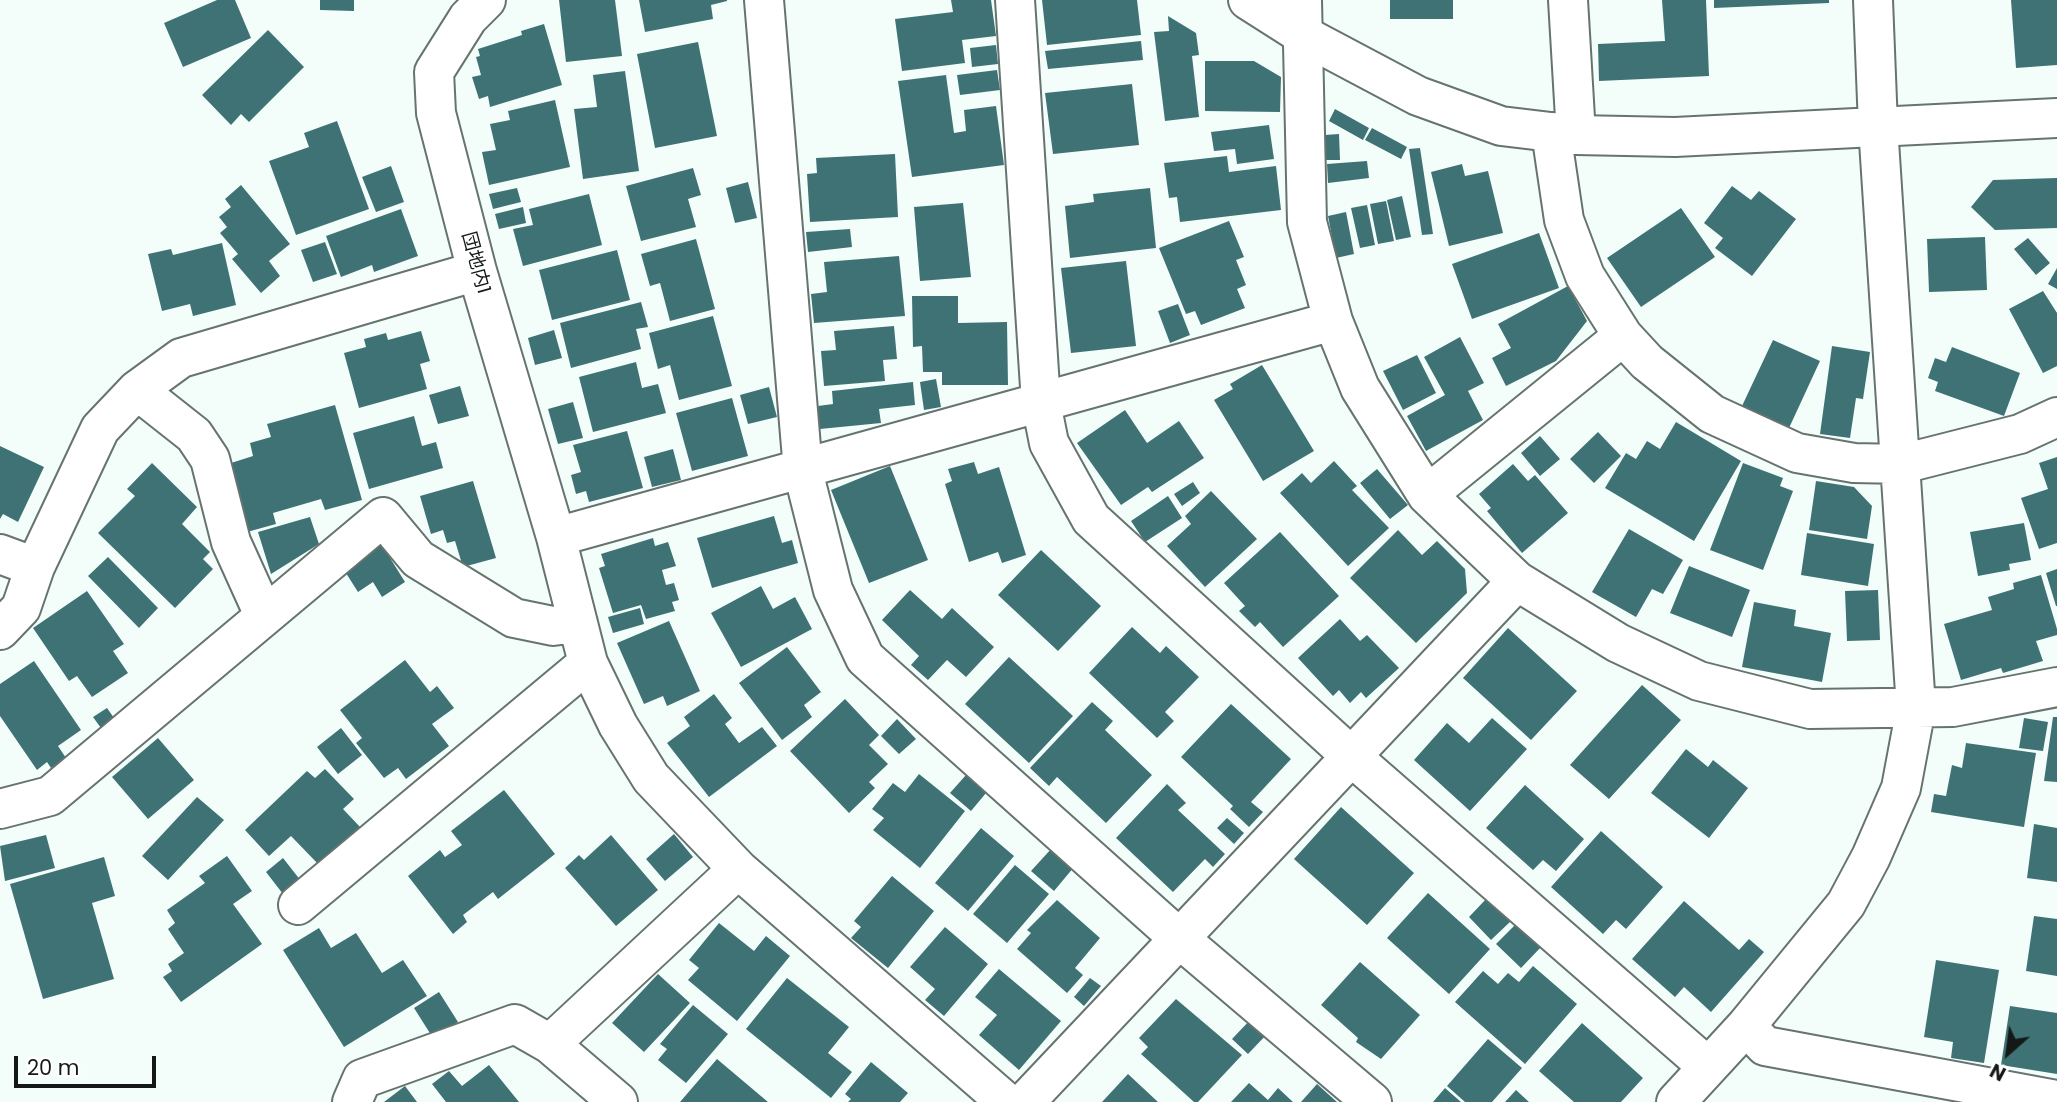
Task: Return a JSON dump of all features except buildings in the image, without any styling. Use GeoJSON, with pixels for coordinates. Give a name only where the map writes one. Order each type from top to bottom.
{"type":"FeatureCollection","features":[{"type":"Feature","properties":{"kind":"street","name":"団地内1"},"geometry":{"type":"LineString","coordinates":[[486,0],[468,18],[434,72],[436,113],[477,271],[556,537],[589,663],[618,725],[651,778],[738,869],[1006,1102]]}},
{"type":"Feature","properties":{"kind":"street"},"geometry":{"type":"LineString","coordinates":[[764,0],[803,471],[833,590],[865,658],[1181,940],[1372,1102]]}},
{"type":"Feature","properties":{"kind":"street"},"geometry":{"type":"LineString","coordinates":[[1014,0],[1041,403],[1049,443],[1091,519],[1352,757],[1708,1068]]}},
{"type":"Feature","properties":{"kind":"street"},"geometry":{"type":"LineString","coordinates":[[1248,0],[1302,18],[1418,96],[1501,126],[1563,133],[1675,137],[2057,118]]}},
{"type":"Feature","properties":{"kind":"street"},"geometry":{"type":"LineString","coordinates":[[1568,0],[1563,133],[1564,220],[1585,276],[1623,336],[1647,362],[1712,414],[1797,453],[1854,463],[1902,464],[2020,434],[2057,417]]}},
{"type":"Feature","properties":{"kind":"street"},"geometry":{"type":"LineString","coordinates":[[1676,1102],[1746,1026],[1846,904],[1871,857],[1901,788],[1916,708],[1878,126],[1873,0]]}},
{"type":"Feature","properties":{"kind":"street"},"geometry":{"type":"LineString","coordinates":[[1302,18],[1307,222],[1333,320],[1360,388],[1427,495],[1517,581],[1618,643],[1699,681],[1810,709],[1953,708],[2057,687]]}},
{"type":"Feature","properties":{"kind":"street"},"geometry":{"type":"LineString","coordinates":[[0,629],[21,608],[17,560],[100,429],[137,390],[181,358],[477,271]]}},
{"type":"Feature","properties":{"kind":"street"},"geometry":{"type":"LineString","coordinates":[[556,537],[803,471],[1333,320]]}},
{"type":"Feature","properties":{"kind":"street"},"geometry":{"type":"LineString","coordinates":[[1427,495],[1623,336]]}},
{"type":"Feature","properties":{"kind":"street"},"geometry":{"type":"LineString","coordinates":[[137,390],[194,435],[209,459],[231,542],[264,615]]}},
{"type":"Feature","properties":{"kind":"street"},"geometry":{"type":"LineString","coordinates":[[0,809],[50,796],[383,517],[418,559],[514,618],[554,626],[578,623]]}},
{"type":"Feature","properties":{"kind":"street"},"geometry":{"type":"LineString","coordinates":[[1025,1102],[1181,940],[1517,581]]}},
{"type":"Feature","properties":{"kind":"street"},"geometry":{"type":"LineString","coordinates":[[298,905],[589,663]]}},
{"type":"Feature","properties":{"kind":"street"},"geometry":{"type":"LineString","coordinates":[[550,1044],[738,869]]}},
{"type":"Feature","properties":{"kind":"street"},"geometry":{"type":"LineString","coordinates":[[352,1102],[362,1079],[515,1024],[550,1044],[618,1102]]}},
{"type":"Feature","properties":{"kind":"street"},"geometry":{"type":"LineString","coordinates":[[1746,1026],[1765,1046],[2057,1100]]}}]}
